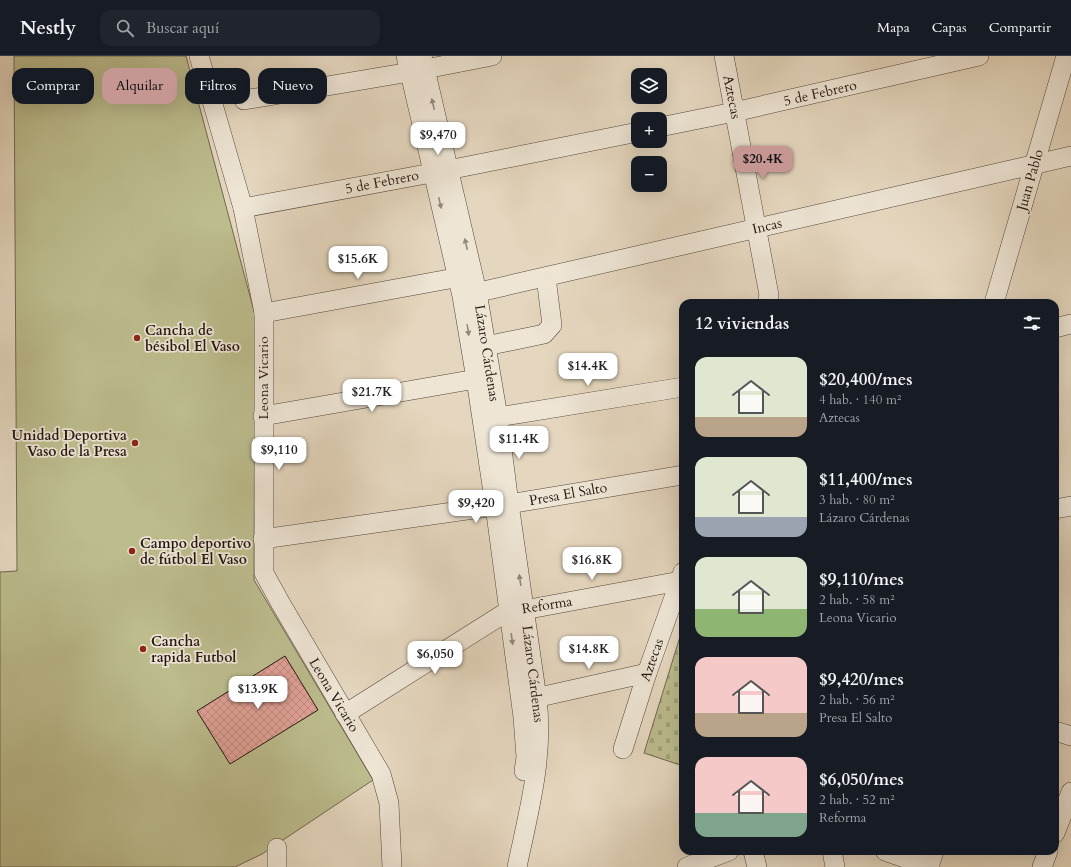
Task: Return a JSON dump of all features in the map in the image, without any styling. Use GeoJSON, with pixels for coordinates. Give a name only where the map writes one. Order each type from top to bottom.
{"type":"FeatureCollection","features":[{"type":"Feature","properties":{"kind":"street","name":"Leona Vicario"},"geometry":{"type":"LineString","coordinates":[[199,56],[243,208],[264,313],[264,573],[381,774],[389,803],[392,867]]}},
{"type":"Feature","properties":{"kind":"street"},"geometry":{"type":"LineString","coordinates":[[250,99],[416,63],[492,56]]}},
{"type":"Feature","properties":{"kind":"street","name":"Aztecas"},"geometry":{"type":"LineString","coordinates":[[724,56],[769,295],[768,299]]}},
{"type":"Feature","properties":{"kind":"street","name":"5 de Febrero"},"geometry":{"type":"LineString","coordinates":[[667,126],[734,112],[979,56]]}},
{"type":"Feature","properties":{"kind":"street","name":"Juan Pablo"},"geometry":{"type":"LineString","coordinates":[[995,299],[1066,56]]}},
{"type":"Feature","properties":{"kind":"street","name":"Lázaro Cárdenas"},"geometry":{"type":"LineString","coordinates":[[416,63],[465,276],[486,346],[490,418],[529,700],[526,756],[505,867]]}},
{"type":"Feature","properties":{"kind":"street","name":"5 de Febrero"},"geometry":{"type":"LineString","coordinates":[[243,208],[631,133]]}},
{"type":"Feature","properties":{"kind":"street","name":"Incas"},"geometry":{"type":"LineString","coordinates":[[470,294],[1071,156]]}},
{"type":"Feature","properties":{"kind":"street"},"geometry":{"type":"LineString","coordinates":[[264,313],[465,276]]}},
{"type":"Feature","properties":{"kind":"street"},"geometry":{"type":"LineString","coordinates":[[486,346],[544,334],[552,324],[546,277]]}},
{"type":"Feature","properties":{"kind":"street","name":"Lázaro Cárdenas"},"geometry":{"type":"LineString","coordinates":[[470,294],[476,379],[490,418]]}},
{"type":"Feature","properties":{"kind":"street"},"geometry":{"type":"LineString","coordinates":[[1059,327],[1071,324]]}},
{"type":"Feature","properties":{"kind":"street"},"geometry":{"type":"LineString","coordinates":[[263,416],[476,379]]}},
{"type":"Feature","properties":{"kind":"street"},"geometry":{"type":"LineString","coordinates":[[490,418],[679,388]]}},
{"type":"Feature","properties":{"kind":"street","name":"Presa El Salto"},"geometry":{"type":"LineString","coordinates":[[263,539],[502,505],[679,476]]}},
{"type":"Feature","properties":{"kind":"street"},"geometry":{"type":"LineString","coordinates":[[1059,508],[1071,506]]}},
{"type":"Feature","properties":{"kind":"street","name":"Reforma"},"geometry":{"type":"LineString","coordinates":[[345,714],[516,610],[679,576]]}},
{"type":"Feature","properties":{"kind":"street","name":"Aztecas"},"geometry":{"type":"LineString","coordinates":[[623,749],[647,673],[679,582]]}},
{"type":"Feature","properties":{"kind":"street"},"geometry":{"type":"LineString","coordinates":[[529,700],[647,673]]}},
{"type":"Feature","properties":{"kind":"street","name":"Lázaro Cárdenas"},"geometry":{"type":"LineString","coordinates":[[517,867],[534,787],[538,754],[540,721],[529,700]]}},
{"type":"Feature","properties":{"kind":"street"},"geometry":{"type":"LineString","coordinates":[[1059,732],[1071,736]]}},
{"type":"Feature","properties":{"kind":"street"},"geometry":{"type":"LineString","coordinates":[[1059,823],[1071,792]]}},
{"type":"Feature","properties":{"kind":"street"},"geometry":{"type":"LineString","coordinates":[[277,867],[278,848]]}},
{"type":"Feature","properties":{"kind":"street"},"geometry":{"type":"LineString","coordinates":[[687,867],[718,855]]}},
{"type":"Feature","properties":{"kind":"street"},"geometry":{"type":"LineString","coordinates":[[754,855],[757,867]]}},
{"type":"Feature","properties":{"kind":"street"},"geometry":{"type":"LineString","coordinates":[[833,855],[835,867]]}},
{"type":"Feature","properties":{"kind":"street"},"geometry":{"type":"LineString","coordinates":[[896,855],[930,867],[933,855]]}},
{"type":"Feature","properties":{"kind":"street"},"geometry":{"type":"LineString","coordinates":[[1042,867],[1046,855]]}},
{"type":"Feature","properties":{"kind":"green space","name":"Unidad Deportiva Vaso de la Presa"},"geometry":{"type":"Polygon","coordinates":[[[14,56],[186,56],[189,68],[185,68],[185,104],[199,104],[255,315],[254,580],[373,780],[262,854],[235,867],[0,867],[0,572],[17,571],[14,104],[94,104],[94,68],[14,68],[14,56]]]}},
{"type":"Feature","properties":{"kind":"green space"},"geometry":{"type":"Polygon","coordinates":[[[679,640],[679,765],[644,753],[679,640]]]}},
{"type":"Feature","properties":{"kind":"building"},"geometry":{"type":"Polygon","coordinates":[[[285,656],[318,710],[230,764],[197,711],[285,656]]]}},
{"type":"Feature","properties":{"kind":"place","name":"Cancha de bésibol El Vaso"},"geometry":{"type":"Point","coordinates":[137,338]}},
{"type":"Feature","properties":{"kind":"place","name":"Unidad Deportiva Vaso de la Presa"},"geometry":{"type":"Point","coordinates":[135,443]}},
{"type":"Feature","properties":{"kind":"place","name":"Campo deportivo de fútbol El Vaso"},"geometry":{"type":"Point","coordinates":[132,551]}},
{"type":"Feature","properties":{"kind":"place","name":"Cancha rapida Futbol"},"geometry":{"type":"Point","coordinates":[143,649]}}]}
